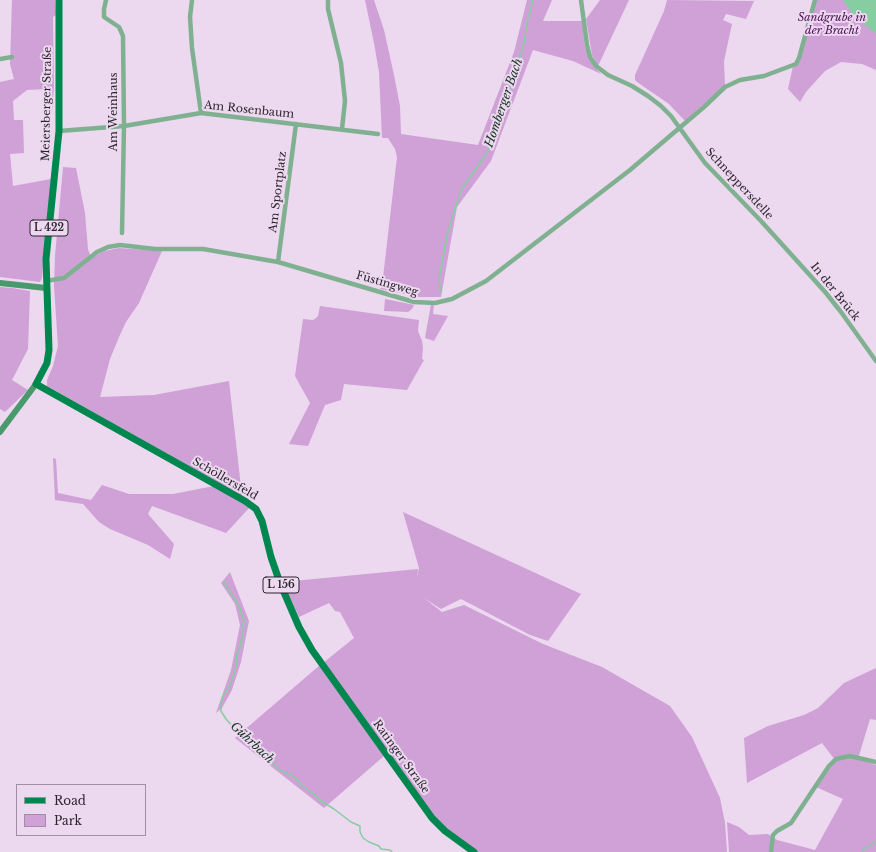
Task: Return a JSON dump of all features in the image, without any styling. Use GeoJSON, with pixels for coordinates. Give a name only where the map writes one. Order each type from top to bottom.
{"type":"FeatureCollection","features":[{"type":"Feature","properties":{"kind":"main road","name":"Meiersberger Straße"},"geometry":{"type":"LineString","coordinates":[[0,432],[36,384],[44,371],[49,354],[46,252],[59,131],[58,0]]}},
{"type":"Feature","properties":{"kind":"main road"},"geometry":{"type":"LineString","coordinates":[[0,283],[46,284]]}},
{"type":"Feature","properties":{"kind":"main road","name":"Schöllersfeld"},"geometry":{"type":"LineString","coordinates":[[36,384],[254,507],[262,521],[273,562],[294,616],[321,664]]}},
{"type":"Feature","properties":{"kind":"main road","name":"Ratinger Straße"},"geometry":{"type":"LineString","coordinates":[[321,664],[432,818],[445,831],[474,852]]}},
{"type":"Feature","properties":{"kind":"street","name":"Am Weinhaus"},"geometry":{"type":"LineString","coordinates":[[106,0],[104,16],[119,27],[123,36],[124,126],[122,233]]}},
{"type":"Feature","properties":{"kind":"street"},"geometry":{"type":"LineString","coordinates":[[192,0],[190,26],[201,113]]}},
{"type":"Feature","properties":{"kind":"street"},"geometry":{"type":"LineString","coordinates":[[328,0],[328,9],[341,63],[345,101],[342,129]]}},
{"type":"Feature","properties":{"kind":"street","name":"Schneppersdelle"},"geometry":{"type":"LineString","coordinates":[[581,0],[587,45],[590,57],[596,66],[608,75],[632,86],[660,106],[680,127],[705,163],[792,255]]}},
{"type":"Feature","properties":{"kind":"street","name":"Füstingweg"},"geometry":{"type":"LineString","coordinates":[[46,284],[64,278],[97,252],[108,247],[120,245],[155,249],[203,250],[278,262],[414,302],[435,303],[452,299],[486,281],[630,170],[704,107],[725,87],[732,83],[749,78],[764,76],[796,64],[815,0]]}},
{"type":"Feature","properties":{"kind":"street"},"geometry":{"type":"LineString","coordinates":[[0,59],[12,57]]}},
{"type":"Feature","properties":{"kind":"street","name":"Am Rosenbaum"},"geometry":{"type":"LineString","coordinates":[[59,131],[124,126],[201,113],[378,134]]}},
{"type":"Feature","properties":{"kind":"street","name":"Am Sportplatz"},"geometry":{"type":"LineString","coordinates":[[278,262],[296,124]]}},
{"type":"Feature","properties":{"kind":"street","name":"In der Brück"},"geometry":{"type":"LineString","coordinates":[[792,255],[841,312],[876,361]]}},
{"type":"Feature","properties":{"kind":"street"},"geometry":{"type":"LineString","coordinates":[[772,852],[773,835],[781,828],[791,823],[829,766],[836,758],[850,756],[876,762]]}},
{"type":"Feature","properties":{"kind":"green space"},"geometry":{"type":"Polygon","coordinates":[[[12,0],[55,0],[56,15],[53,17],[54,87],[52,111],[48,120],[47,89],[27,90],[13,101],[14,120],[23,120],[24,153],[10,154],[13,186],[51,179],[42,278],[40,282],[0,277],[0,82],[14,79],[10,64],[12,0]]]}},
{"type":"Feature","properties":{"kind":"green space"},"geometry":{"type":"Polygon","coordinates":[[[365,0],[374,0],[384,30],[400,106],[401,134],[478,145],[514,52],[527,0],[552,0],[543,21],[582,21],[585,47],[595,67],[601,74],[573,61],[533,50],[491,161],[457,207],[441,297],[419,297],[380,289],[382,286],[397,157],[395,149],[388,138],[382,138],[379,72],[365,0]]]}},
{"type":"Feature","properties":{"kind":"green space"},"geometry":{"type":"Polygon","coordinates":[[[600,0],[629,0],[598,66],[592,55],[586,19],[600,0]]]}},
{"type":"Feature","properties":{"kind":"green space"},"geometry":{"type":"Polygon","coordinates":[[[667,0],[754,1],[746,19],[726,14],[723,20],[732,24],[724,61],[725,85],[685,121],[669,104],[635,80],[635,75],[664,11],[667,0]]]}},
{"type":"Feature","properties":{"kind":"green space","name":"Sandgrube in der Bracht"},"geometry":{"type":"Polygon","coordinates":[[[814,0],[876,0],[876,70],[862,64],[841,62],[825,71],[806,92],[800,102],[788,89],[793,66],[796,63],[814,0]]]}},
{"type":"Feature","properties":{"kind":"green space"},"geometry":{"type":"Polygon","coordinates":[[[63,167],[76,168],[85,213],[88,249],[91,258],[104,251],[119,248],[162,251],[139,303],[126,322],[119,337],[110,359],[100,397],[154,395],[229,381],[242,496],[47,386],[47,380],[53,366],[58,346],[54,286],[55,256],[63,167]]]}},
{"type":"Feature","properties":{"kind":"green space"},"geometry":{"type":"Polygon","coordinates":[[[0,287],[30,291],[28,349],[12,380],[28,390],[5,412],[0,409],[0,287]]]}},
{"type":"Feature","properties":{"kind":"green space"},"geometry":{"type":"Polygon","coordinates":[[[385,299],[414,305],[408,312],[384,311],[385,299]]]}},
{"type":"Feature","properties":{"kind":"green space"},"geometry":{"type":"Polygon","coordinates":[[[431,304],[434,304],[433,314],[448,316],[434,341],[425,338],[431,304]]]}},
{"type":"Feature","properties":{"kind":"green space"},"geometry":{"type":"Polygon","coordinates":[[[320,306],[419,320],[418,331],[422,341],[422,359],[424,360],[407,390],[344,384],[341,400],[325,405],[308,446],[289,444],[310,403],[295,376],[303,319],[313,320],[316,318],[318,316],[320,306]]]}},
{"type":"Feature","properties":{"kind":"green space"},"geometry":{"type":"Polygon","coordinates":[[[53,458],[56,459],[58,493],[91,500],[102,485],[129,494],[173,494],[214,486],[250,507],[226,533],[152,506],[148,514],[174,544],[170,559],[148,545],[110,529],[99,522],[83,504],[55,500],[53,458]]]}},
{"type":"Feature","properties":{"kind":"green space"},"geometry":{"type":"Polygon","coordinates":[[[403,512],[581,594],[548,641],[530,635],[461,599],[441,609],[424,598],[442,612],[464,605],[543,644],[602,667],[670,706],[692,737],[720,798],[725,823],[727,852],[478,852],[453,835],[433,816],[323,663],[354,638],[340,612],[335,611],[329,603],[299,617],[283,582],[418,569],[417,577],[419,568],[403,512]]]}},
{"type":"Feature","properties":{"kind":"green space"},"geometry":{"type":"Polygon","coordinates":[[[230,572],[249,621],[241,662],[232,690],[222,708],[216,713],[231,670],[240,625],[235,604],[221,583],[230,572]]]}},
{"type":"Feature","properties":{"kind":"green space"},"geometry":{"type":"Polygon","coordinates":[[[320,665],[384,756],[324,808],[235,738],[320,665]]]}},
{"type":"Feature","properties":{"kind":"green space"},"geometry":{"type":"Polygon","coordinates":[[[876,668],[876,720],[870,719],[858,759],[876,765],[876,852],[729,852],[727,822],[739,827],[749,835],[768,834],[777,840],[815,850],[843,799],[816,787],[835,760],[822,743],[747,783],[744,738],[768,726],[804,715],[818,708],[844,683],[876,668]]]}},
{"type":"Feature","properties":{"kind":"shaded area","name":"Sandgrube in der Bracht"},"geometry":{"type":"Polygon","coordinates":[[[843,0],[876,0],[876,34],[853,15],[843,0]]]}},
{"type":"Feature","properties":{"kind":"waterway","name":"Homberger Bach"},"geometry":{"type":"LineString","coordinates":[[441,292],[439,279],[447,235],[461,190],[489,150],[518,64],[533,0]]}},
{"type":"Feature","properties":{"kind":"waterway","name":"Gührbach"},"geometry":{"type":"LineString","coordinates":[[224,582],[239,606],[244,621],[242,625],[244,629],[241,645],[236,657],[237,663],[231,684],[223,696],[221,711],[236,730],[249,739],[281,771],[294,776],[301,785],[318,799],[351,822],[360,826],[360,832],[363,838],[379,846],[381,849],[390,850],[392,852]]}},
{"type":"Feature","properties":{"kind":"waterway"},"geometry":{"type":"LineString","coordinates":[[862,852],[876,841]]}}]}
